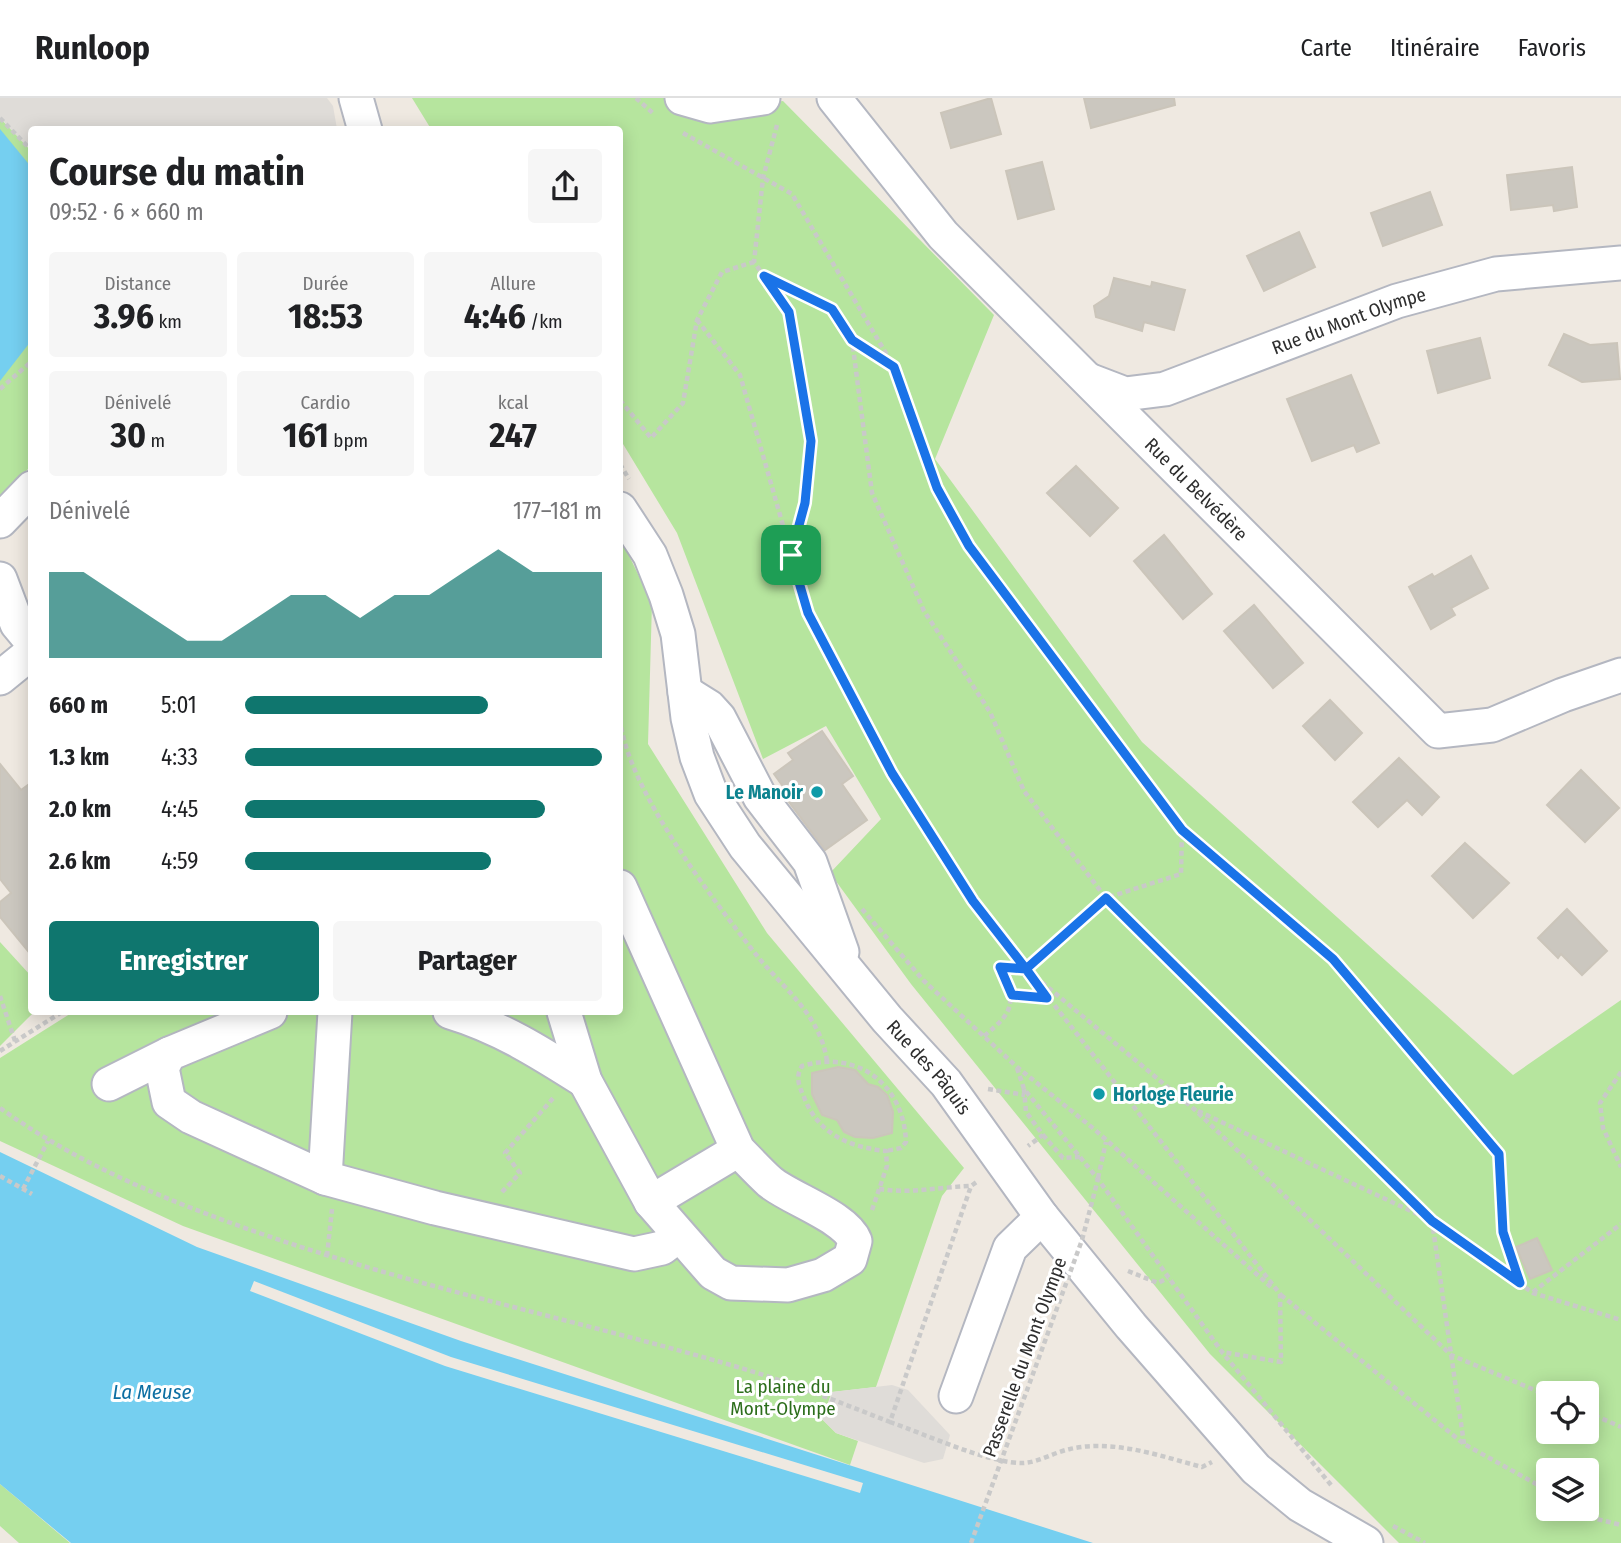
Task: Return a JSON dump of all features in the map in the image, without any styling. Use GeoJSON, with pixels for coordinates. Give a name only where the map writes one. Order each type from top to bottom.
{"type":"FeatureCollection","features":[{"type":"Feature","properties":{"kind":"street"},"geometry":{"type":"LineString","coordinates":[[356,98],[364,126]]}},
{"type":"Feature","properties":{"kind":"street","name":"Rue du Belvédère"},"geometry":{"type":"LineString","coordinates":[[834,98],[943,235],[1438,731],[1492,725],[1563,695],[1621,675]]}},
{"type":"Feature","properties":{"kind":"street"},"geometry":{"type":"LineString","coordinates":[[672,115],[710,106],[772,105]]}},
{"type":"Feature","properties":{"kind":"street","name":"Rue du Mont Olympe"},"geometry":{"type":"LineString","coordinates":[[1086,379],[1125,394],[1165,389],[1409,298],[1496,274],[1621,263]]}},
{"type":"Feature","properties":{"kind":"street"},"geometry":{"type":"LineString","coordinates":[[0,521],[28,492]]}},
{"type":"Feature","properties":{"kind":"street","name":"Rue des Pâquis"},"geometry":{"type":"LineString","coordinates":[[623,514],[649,555],[666,594],[678,634],[697,757],[711,794],[745,846],[850,974],[946,1083],[1017,1154],[1042,1217],[1131,1326],[1237,1448],[1277,1489],[1377,1533]]}},
{"type":"Feature","properties":{"kind":"street"},"geometry":{"type":"LineString","coordinates":[[0,579],[17,624],[28,637]]}},
{"type":"Feature","properties":{"kind":"street"},"geometry":{"type":"LineString","coordinates":[[0,678],[28,655]]}},
{"type":"Feature","properties":{"kind":"street"},"geometry":{"type":"LineString","coordinates":[[565,1015],[580,1077],[651,1202],[713,1273],[738,1284],[775,1286],[799,1282],[836,1269],[850,1259],[855,1241],[845,1227],[770,1182],[738,1150],[623,894]]}},
{"type":"Feature","properties":{"kind":"street"},"geometry":{"type":"LineString","coordinates":[[109,1084],[263,1015]]}},
{"type":"Feature","properties":{"kind":"street"},"geometry":{"type":"LineString","coordinates":[[330,1179],[335,1015]]}},
{"type":"Feature","properties":{"kind":"street"},"geometry":{"type":"LineString","coordinates":[[459,1015],[496,1027],[536,1048],[580,1077]]}},
{"type":"Feature","properties":{"kind":"street"},"geometry":{"type":"LineString","coordinates":[[169,1055],[162,1068],[169,1102],[191,1117],[330,1179],[486,1220],[634,1254],[662,1248],[678,1236]]}},
{"type":"Feature","properties":{"kind":"street"},"geometry":{"type":"LineString","coordinates":[[651,1202],[738,1150]]}},
{"type":"Feature","properties":{"kind":"street"},"geometry":{"type":"LineString","coordinates":[[956,1396],[1010,1248],[1042,1217]]}},
{"type":"Feature","properties":{"kind":"path"},"geometry":{"type":"LineString","coordinates":[[636,98],[672,115],[763,178],[792,194],[894,367],[937,488],[969,546],[1182,830],[1333,959],[1499,1154],[1503,1232],[1520,1283]]}},
{"type":"Feature","properties":{"kind":"path"},"geometry":{"type":"LineString","coordinates":[[772,105],[754,262],[789,312],[811,441],[805,503],[791,555]]}},
{"type":"Feature","properties":{"kind":"path"},"geometry":{"type":"LineString","coordinates":[[0,118],[28,146]]}},
{"type":"Feature","properties":{"kind":"path"},"geometry":{"type":"LineString","coordinates":[[623,404],[651,438],[683,403],[697,320],[722,272],[754,262]]}},
{"type":"Feature","properties":{"kind":"path"},"geometry":{"type":"LineString","coordinates":[[764,276],[832,309],[852,340],[894,367]]}},
{"type":"Feature","properties":{"kind":"path"},"geometry":{"type":"LineString","coordinates":[[697,320],[740,374],[808,613],[892,773],[973,901],[1280,1294],[1281,1362],[1222,1352]]}},
{"type":"Feature","properties":{"kind":"path"},"geometry":{"type":"LineString","coordinates":[[852,340],[872,493],[924,611],[990,712],[1024,791],[1106,898],[1432,1221],[1533,1293],[1621,1320]]}},
{"type":"Feature","properties":{"kind":"path"},"geometry":{"type":"LineString","coordinates":[[0,389],[28,364]]}},
{"type":"Feature","properties":{"kind":"path"},"geometry":{"type":"LineString","coordinates":[[623,739],[638,779],[695,873],[759,958],[807,1012],[824,1037],[827,1061]]}},
{"type":"Feature","properties":{"kind":"path"},"geometry":{"type":"LineString","coordinates":[[1026,969],[1106,898],[1181,874],[1182,830]]}},
{"type":"Feature","properties":{"kind":"path"},"geometry":{"type":"LineString","coordinates":[[856,902],[924,981],[1017,1067],[1107,1141],[1280,1294],[1464,1444],[1536,1484]]}},
{"type":"Feature","properties":{"kind":"path"},"geometry":{"type":"LineString","coordinates":[[984,1036],[1007,1018],[1012,995],[1000,967],[1026,969],[1195,1109],[1451,1355],[1536,1391]]}},
{"type":"Feature","properties":{"kind":"path"},"geometry":{"type":"LineString","coordinates":[[1012,995],[1047,998]]}},
{"type":"Feature","properties":{"kind":"path"},"geometry":{"type":"LineString","coordinates":[[0,996],[15,1041]]}},
{"type":"Feature","properties":{"kind":"path"},"geometry":{"type":"LineString","coordinates":[[0,1051],[57,1015]]}},
{"type":"Feature","properties":{"kind":"path"},"geometry":{"type":"LineString","coordinates":[[827,1061],[850,1064],[873,1075],[897,1098],[905,1121],[906,1142],[901,1148],[886,1151],[859,1149],[830,1134],[809,1111],[798,1083],[798,1072],[802,1066],[827,1061]]}},
{"type":"Feature","properties":{"kind":"path"},"geometry":{"type":"LineString","coordinates":[[1017,1067],[1024,1088],[1026,1112],[1063,1158],[1081,1157]]}},
{"type":"Feature","properties":{"kind":"path"},"geometry":{"type":"LineString","coordinates":[[1621,1072],[1600,1103],[1603,1128],[1621,1167]]}},
{"type":"Feature","properties":{"kind":"path"},"geometry":{"type":"LineString","coordinates":[[486,1220],[495,1200],[520,1173],[505,1153],[580,1077]]}},
{"type":"Feature","properties":{"kind":"path"},"geometry":{"type":"LineString","coordinates":[[1024,1088],[1098,1179],[1222,1352],[1332,1486]]}},
{"type":"Feature","properties":{"kind":"path"},"geometry":{"type":"LineString","coordinates":[[1008,1093],[1025,1095]]}},
{"type":"Feature","properties":{"kind":"path"},"geometry":{"type":"LineString","coordinates":[[0,1108],[48,1141],[163,1200],[327,1256],[530,1314],[741,1368],[982,1455],[1024,1463],[1071,1448],[1100,1446],[1129,1448],[1202,1467],[1237,1448]]}},
{"type":"Feature","properties":{"kind":"path"},"geometry":{"type":"LineString","coordinates":[[1195,1109],[1432,1221]]}},
{"type":"Feature","properties":{"kind":"path"},"geometry":{"type":"LineString","coordinates":[[879,1189],[909,1193],[941,1187],[971,1186],[1043,1135]]}},
{"type":"Feature","properties":{"kind":"path"},"geometry":{"type":"LineString","coordinates":[[23,1189],[48,1141]]}},
{"type":"Feature","properties":{"kind":"path","name":"Passerelle du Mont Olympe"},"geometry":{"type":"LineString","coordinates":[[971,1543],[1082,1240],[1107,1141]]}},
{"type":"Feature","properties":{"kind":"path"},"geometry":{"type":"LineString","coordinates":[[870,1216],[887,1166],[886,1151]]}},
{"type":"Feature","properties":{"kind":"path"},"geometry":{"type":"LineString","coordinates":[[0,1176],[32,1194]]}},
{"type":"Feature","properties":{"kind":"path"},"geometry":{"type":"LineString","coordinates":[[327,1256],[330,1179]]}},
{"type":"Feature","properties":{"kind":"path"},"geometry":{"type":"LineString","coordinates":[[890,1422],[971,1186]]}},
{"type":"Feature","properties":{"kind":"path"},"geometry":{"type":"LineString","coordinates":[[1432,1221],[1464,1444]]}},
{"type":"Feature","properties":{"kind":"path"},"geometry":{"type":"LineString","coordinates":[[1533,1293],[1621,1224]]}},
{"type":"Feature","properties":{"kind":"path"},"geometry":{"type":"LineString","coordinates":[[1599,1417],[1621,1427]]}},
{"type":"Feature","properties":{"kind":"path"},"geometry":{"type":"LineString","coordinates":[[1599,1520],[1621,1525]]}},
{"type":"Feature","properties":{"kind":"path"},"geometry":{"type":"LineString","coordinates":[[1377,1533],[1425,1543]]}},
{"type":"Feature","properties":{"kind":"green space"},"geometry":{"type":"Polygon","coordinates":[[[412,98],[670,98],[679,115],[783,101],[994,315],[935,459],[1142,742],[1513,1075],[1621,1000],[1621,1543],[1399,1543],[1210,1354],[911,984],[830,873],[881,819],[826,726],[763,759],[677,533],[623,444],[623,126],[429,126],[412,98]]]}},
{"type":"Feature","properties":{"kind":"green space"},"geometry":{"type":"Polygon","coordinates":[[[0,118],[28,147],[28,469],[0,497],[0,118]]]}},
{"type":"Feature","properties":{"kind":"green space","name":"La plaine du Mont-Olympe"},"geometry":{"type":"Polygon","coordinates":[[[623,543],[652,603],[648,744],[767,933],[964,1168],[942,1196],[876,1387],[832,1392],[822,1419],[836,1433],[858,1441],[850,1465],[183,1226],[0,1141],[0,1058],[68,1015],[623,1015],[623,543]]]}},
{"type":"Feature","properties":{"kind":"green space"},"geometry":{"type":"Polygon","coordinates":[[[0,942],[28,973],[28,1015],[31,1015],[0,1046],[0,942]]]}},
{"type":"Feature","properties":{"kind":"green space"},"geometry":{"type":"Polygon","coordinates":[[[0,1484],[70,1543],[19,1543],[0,1526],[0,1484]]]}},
{"type":"Feature","properties":{"kind":"shaded area"},"geometry":{"type":"Polygon","coordinates":[[[0,98],[327,98],[333,106],[336,126],[28,126],[28,148],[0,118],[0,98]]]}},
{"type":"Feature","properties":{"kind":"shaded area"},"geometry":{"type":"Polygon","coordinates":[[[892,1385],[908,1390],[950,1435],[943,1459],[924,1463],[836,1433],[822,1419],[832,1392],[892,1385]]]}},
{"type":"Feature","properties":{"kind":"water"},"geometry":{"type":"Polygon","coordinates":[[[0,129],[28,163],[28,345],[0,381],[0,129]]]}},
{"type":"Feature","properties":{"kind":"water","name":"La Meuse"},"geometry":{"type":"Polygon","coordinates":[[[0,1152],[197,1247],[461,1341],[1093,1543],[71,1543],[0,1484],[0,1152]]]}},
{"type":"Feature","properties":{"kind":"pier"},"geometry":{"type":"Polygon","coordinates":[[[254,1281],[451,1357],[863,1483],[860,1493],[445,1366],[250,1291],[254,1281]]]}},
{"type":"Feature","properties":{"kind":"building"},"geometry":{"type":"Polygon","coordinates":[[[991,98],[1001,134],[951,148],[941,113],[991,98]]]}},
{"type":"Feature","properties":{"kind":"building"},"geometry":{"type":"Polygon","coordinates":[[[1084,98],[1174,98],[1175,105],[1091,128],[1084,98]]]}},
{"type":"Feature","properties":{"kind":"building"},"geometry":{"type":"Polygon","coordinates":[[[1042,162],[1054,209],[1018,219],[1006,171],[1042,162]]]}},
{"type":"Feature","properties":{"kind":"building"},"geometry":{"type":"Polygon","coordinates":[[[1572,167],[1577,207],[1554,211],[1553,205],[1511,210],[1507,175],[1572,167]]]}},
{"type":"Feature","properties":{"kind":"building"},"geometry":{"type":"Polygon","coordinates":[[[1430,192],[1442,225],[1383,246],[1371,213],[1430,192]]]}},
{"type":"Feature","properties":{"kind":"building"},"geometry":{"type":"Polygon","coordinates":[[[1299,232],[1315,267],[1264,291],[1247,256],[1299,232]]]}},
{"type":"Feature","properties":{"kind":"building"},"geometry":{"type":"Polygon","coordinates":[[[1114,278],[1151,287],[1152,282],[1185,290],[1174,330],[1144,322],[1142,331],[1096,317],[1094,306],[1109,296],[1114,278]]]}},
{"type":"Feature","properties":{"kind":"building"},"geometry":{"type":"Polygon","coordinates":[[[1564,334],[1590,345],[1617,343],[1620,379],[1582,382],[1549,365],[1564,334]]]}},
{"type":"Feature","properties":{"kind":"building"},"geometry":{"type":"Polygon","coordinates":[[[1480,338],[1490,378],[1438,393],[1427,351],[1480,338]]]}},
{"type":"Feature","properties":{"kind":"building"},"geometry":{"type":"Polygon","coordinates":[[[1351,375],[1379,443],[1357,452],[1354,445],[1312,461],[1287,399],[1351,375]]]}},
{"type":"Feature","properties":{"kind":"building"},"geometry":{"type":"Polygon","coordinates":[[[1076,466],[1118,508],[1090,536],[1047,493],[1076,466]]]}},
{"type":"Feature","properties":{"kind":"building"},"geometry":{"type":"Polygon","coordinates":[[[1164,535],[1212,594],[1183,619],[1134,561],[1164,535]]]}},
{"type":"Feature","properties":{"kind":"building"},"geometry":{"type":"Polygon","coordinates":[[[1471,556],[1488,588],[1451,608],[1455,615],[1431,629],[1409,587],[1432,574],[1434,577],[1471,556]]]}},
{"type":"Feature","properties":{"kind":"building"},"geometry":{"type":"Polygon","coordinates":[[[1254,605],[1303,663],[1273,688],[1224,631],[1254,605]]]}},
{"type":"Feature","properties":{"kind":"building"},"geometry":{"type":"Polygon","coordinates":[[[1330,700],[1362,733],[1335,760],[1303,726],[1330,700]]]}},
{"type":"Feature","properties":{"kind":"building","name":"Le Manoir"},"geometry":{"type":"Polygon","coordinates":[[[822,731],[853,776],[842,784],[867,820],[825,850],[789,802],[792,799],[774,774],[793,760],[788,753],[822,731]]]}},
{"type":"Feature","properties":{"kind":"building"},"geometry":{"type":"Polygon","coordinates":[[[1399,758],[1439,797],[1422,815],[1407,800],[1378,827],[1353,802],[1399,758]]]}},
{"type":"Feature","properties":{"kind":"building"},"geometry":{"type":"Polygon","coordinates":[[[0,764],[21,790],[28,785],[28,951],[0,917],[0,902],[11,893],[0,879],[0,764]]]}},
{"type":"Feature","properties":{"kind":"building"},"geometry":{"type":"Polygon","coordinates":[[[1581,770],[1619,808],[1585,842],[1547,805],[1581,770]]]}},
{"type":"Feature","properties":{"kind":"building"},"geometry":{"type":"Polygon","coordinates":[[[1465,843],[1509,883],[1473,918],[1432,876],[1465,843]]]}},
{"type":"Feature","properties":{"kind":"building"},"geometry":{"type":"Polygon","coordinates":[[[1567,909],[1607,951],[1582,975],[1561,954],[1558,958],[1538,938],[1567,909]]]}},
{"type":"Feature","properties":{"kind":"building"},"geometry":{"type":"Polygon","coordinates":[[[838,1067],[855,1070],[868,1084],[878,1087],[887,1095],[893,1112],[892,1133],[873,1138],[855,1137],[844,1132],[837,1120],[822,1115],[812,1094],[812,1073],[838,1067]]]}},
{"type":"Feature","properties":{"kind":"building"},"geometry":{"type":"Polygon","coordinates":[[[1537,1238],[1552,1270],[1530,1279],[1516,1247],[1537,1238]]]}},
{"type":"Feature","properties":{"kind":"place","name":"Le Manoir"},"geometry":{"type":"Point","coordinates":[817,792]}},
{"type":"Feature","properties":{"kind":"place","name":"Horloge Fleurie"},"geometry":{"type":"Point","coordinates":[1099,1094]}},
{"type":"Feature","properties":{"kind":"route"},"geometry":{"type":"LineString","coordinates":[[791,555],[805,503],[811,441],[789,312],[764,276],[832,309],[852,340],[894,367],[937,488],[969,546],[1182,830],[1333,959],[1499,1154],[1503,1232],[1520,1283],[1432,1221],[1106,898],[1026,969],[1047,998],[1012,995],[1000,967],[1026,969],[973,901],[892,773],[808,613],[791,555]]}}]}
